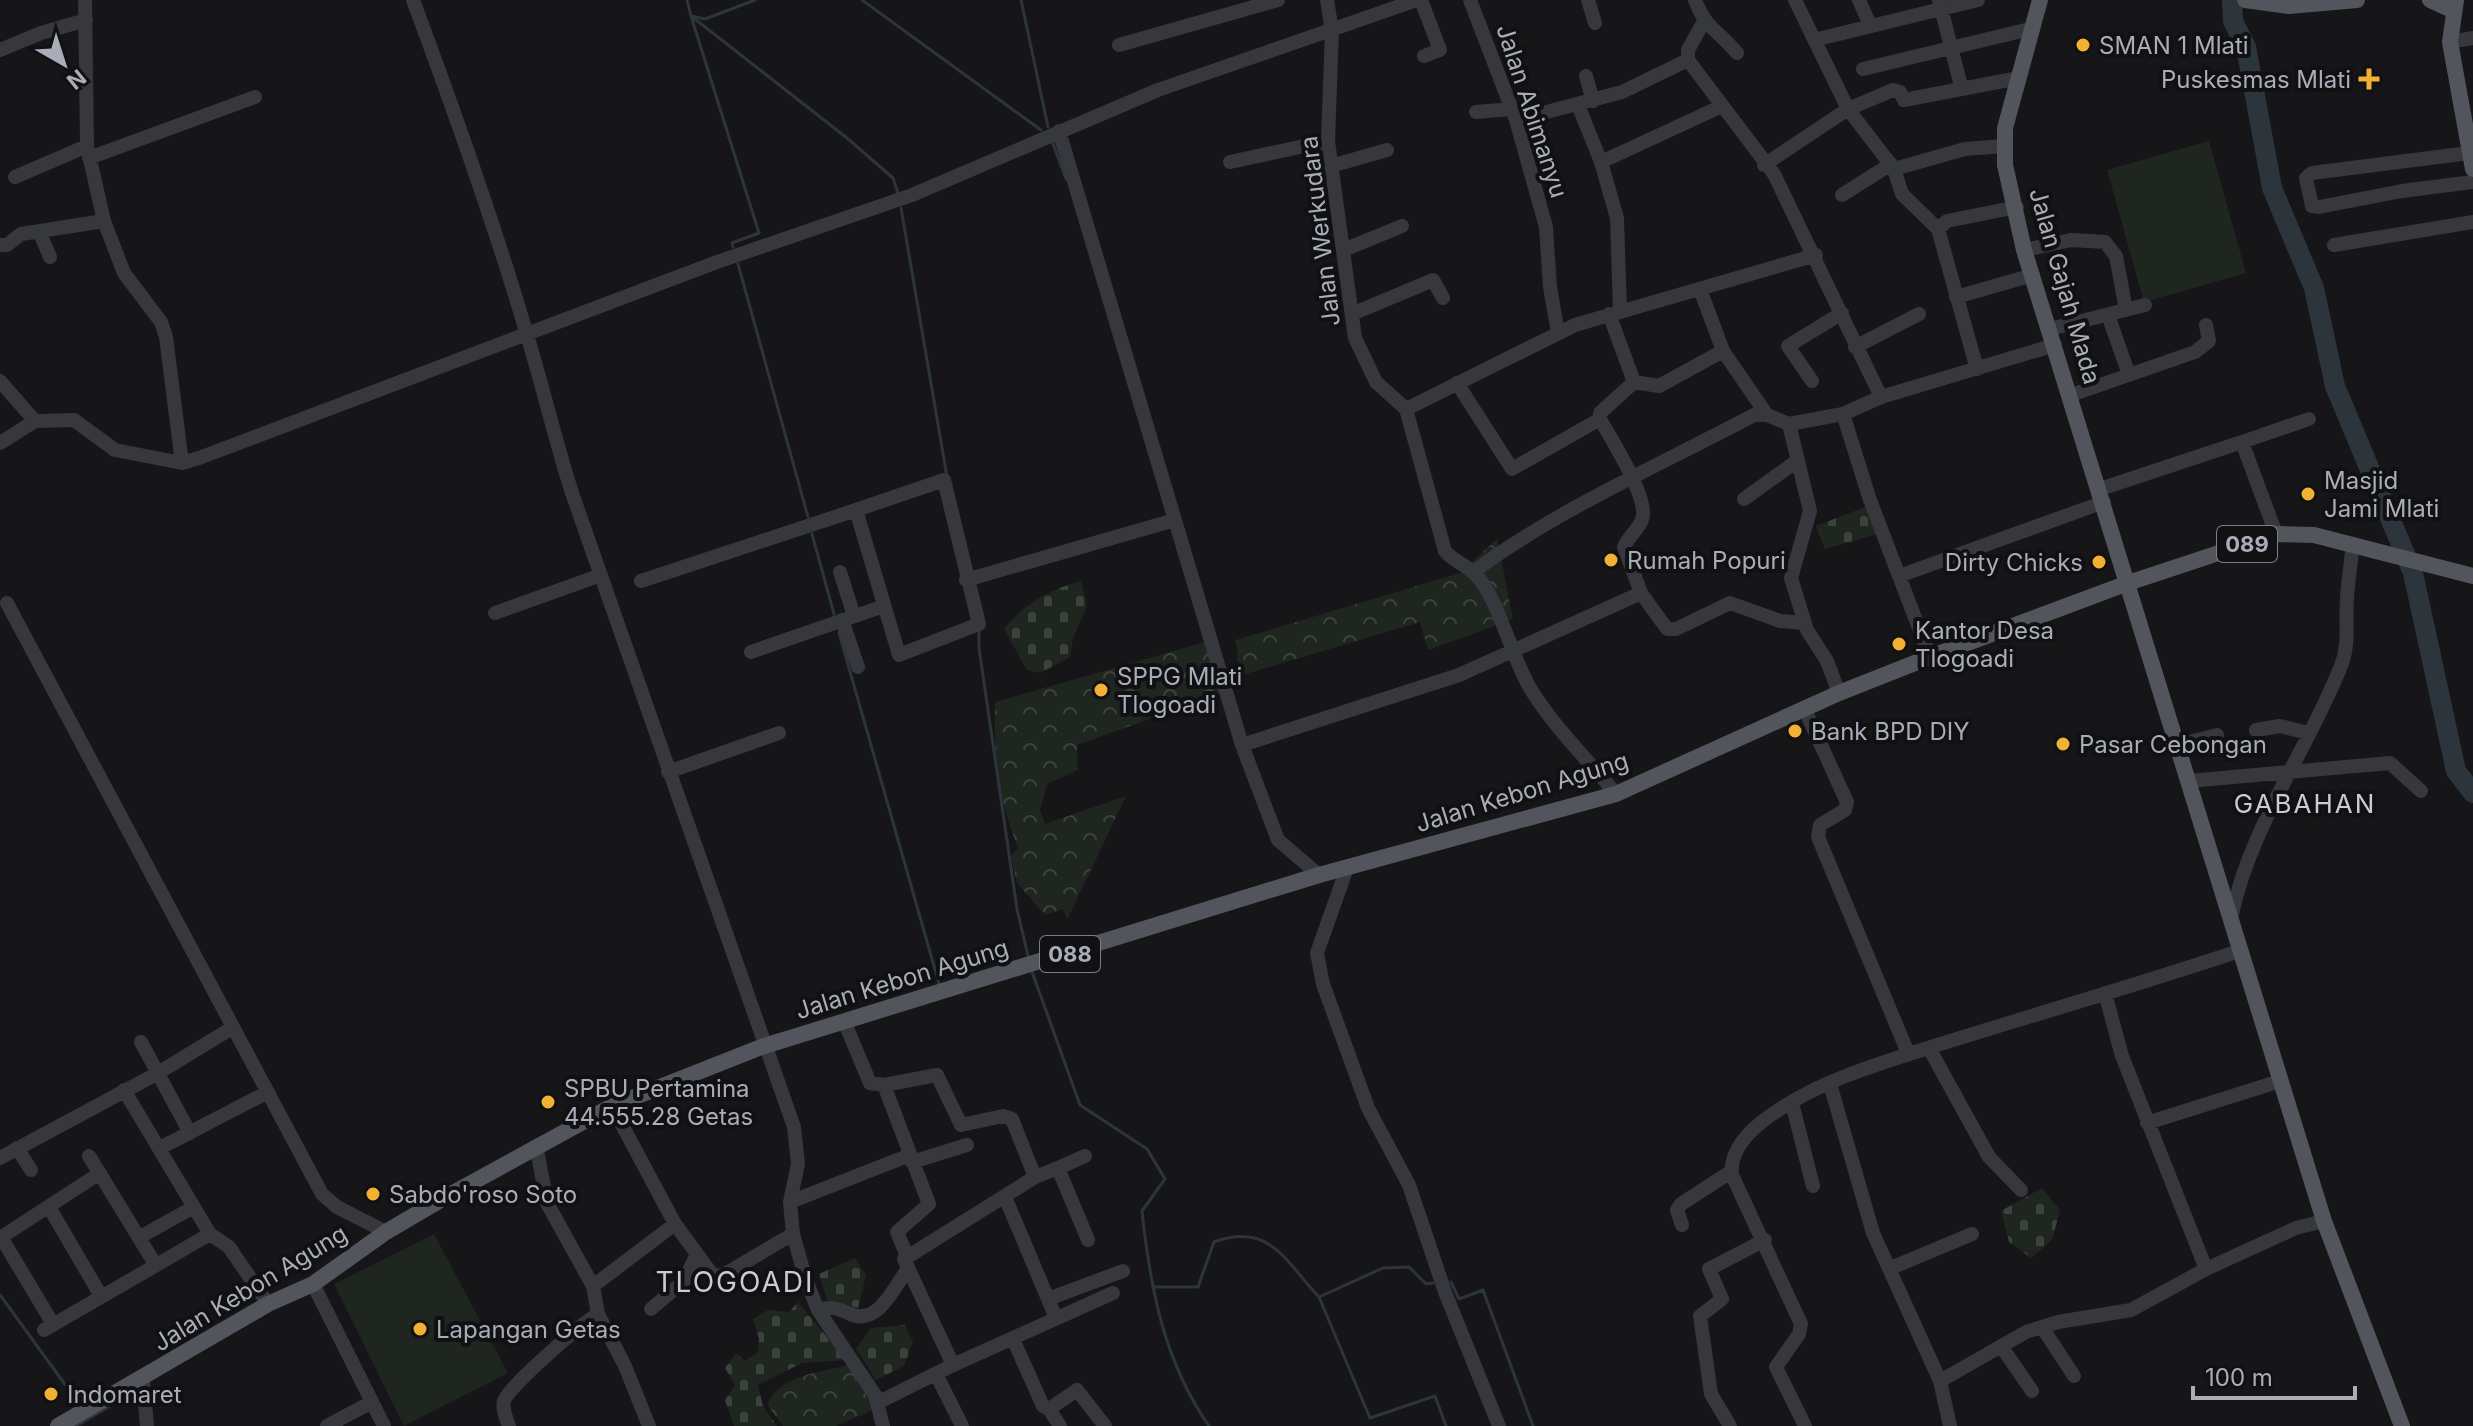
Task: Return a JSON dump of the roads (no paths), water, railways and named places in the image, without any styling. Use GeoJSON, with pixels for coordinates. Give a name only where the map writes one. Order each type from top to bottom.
{"type":"FeatureCollection","features":[{"type":"Feature","properties":{"kind":"main road","name":"Jalan Gajah Mada"},"geometry":{"type":"LineString","coordinates":[[2040,0],[2030,29],[2004,146],[2005,165],[2017,207],[2024,250],[2324,1221],[2402,1426]]}},
{"type":"Feature","properties":{"kind":"main road"},"geometry":{"type":"LineString","coordinates":[[2245,0],[2289,6],[2357,0]]}},
{"type":"Feature","properties":{"kind":"main road"},"geometry":{"type":"LineString","coordinates":[[2430,0],[2454,5],[2450,42],[2471,161]]}},
{"type":"Feature","properties":{"kind":"main road","name":"089"},"geometry":{"type":"LineString","coordinates":[[2128,583],[2276,534],[2314,535],[2470,574]]}},
{"type":"Feature","properties":{"kind":"main road","name":"Jalan Kebon Agung"},"geometry":{"type":"LineString","coordinates":[[58,1426],[143,1380],[268,1304],[313,1284],[386,1232],[647,1089],[764,1046],[1319,875],[1616,794],[1839,693],[2128,583]]}},
{"type":"Feature","properties":{"kind":"street"},"geometry":{"type":"LineString","coordinates":[[85,0],[88,152],[104,221],[124,273],[161,322],[166,337],[182,463]]}},
{"type":"Feature","properties":{"kind":"street"},"geometry":{"type":"LineString","coordinates":[[413,0],[452,106],[528,337],[546,411],[601,575],[794,1127],[798,1164],[790,1202],[793,1234],[818,1310],[859,1367],[877,1403],[883,1426]]}},
{"type":"Feature","properties":{"kind":"street"},"geometry":{"type":"LineString","coordinates":[[1119,45],[1278,0]]}},
{"type":"Feature","properties":{"kind":"street","name":"Jalan Werkudara"},"geometry":{"type":"LineString","coordinates":[[1327,0],[1332,31],[1328,141],[1346,249],[1355,338],[1376,382],[1406,409]]}},
{"type":"Feature","properties":{"kind":"street"},"geometry":{"type":"LineString","coordinates":[[0,443],[35,421],[74,420],[115,450],[182,463],[528,337],[717,262],[912,195],[1158,90],[1419,0],[1440,50],[1424,56]]}},
{"type":"Feature","properties":{"kind":"street","name":"Jalan Abimanyu"},"geometry":{"type":"LineString","coordinates":[[1470,0],[1514,115],[1546,227],[1550,287],[1558,333]]}},
{"type":"Feature","properties":{"kind":"street"},"geometry":{"type":"LineString","coordinates":[[1588,0],[1595,23]]}},
{"type":"Feature","properties":{"kind":"street"},"geometry":{"type":"LineString","coordinates":[[1695,0],[1703,23],[1722,35],[1737,53]]}},
{"type":"Feature","properties":{"kind":"street"},"geometry":{"type":"LineString","coordinates":[[1795,0],[1848,109],[1892,166],[1902,194],[1938,229],[1977,369]]}},
{"type":"Feature","properties":{"kind":"street"},"geometry":{"type":"LineString","coordinates":[[1859,0],[1870,25]]}},
{"type":"Feature","properties":{"kind":"street"},"geometry":{"type":"LineString","coordinates":[[1814,40],[1940,3],[1978,0]]}},
{"type":"Feature","properties":{"kind":"street"},"geometry":{"type":"LineString","coordinates":[[1940,3],[1961,86]]}},
{"type":"Feature","properties":{"kind":"street"},"geometry":{"type":"LineString","coordinates":[[0,50],[41,33],[86,20]]}},
{"type":"Feature","properties":{"kind":"street"},"geometry":{"type":"LineString","coordinates":[[1703,23],[1688,50],[1688,60],[1764,165],[1774,174],[1816,255],[1855,347],[1881,397]]}},
{"type":"Feature","properties":{"kind":"street"},"geometry":{"type":"LineString","coordinates":[[1863,69],[1951,45],[2030,29]]}},
{"type":"Feature","properties":{"kind":"street"},"geometry":{"type":"LineString","coordinates":[[2450,42],[2473,38]]}},
{"type":"Feature","properties":{"kind":"street"},"geometry":{"type":"LineString","coordinates":[[1476,112],[1514,115],[1578,105],[1622,92],[1688,60]]}},
{"type":"Feature","properties":{"kind":"street"},"geometry":{"type":"LineString","coordinates":[[1586,76],[1593,101]]}},
{"type":"Feature","properties":{"kind":"street"},"geometry":{"type":"LineString","coordinates":[[1764,165],[1848,109],[1893,90],[1900,92],[1904,100],[1961,86],[2019,78]]}},
{"type":"Feature","properties":{"kind":"street"},"geometry":{"type":"LineString","coordinates":[[15,177],[255,97]]}},
{"type":"Feature","properties":{"kind":"street"},"geometry":{"type":"LineString","coordinates":[[1578,105],[1601,162],[1618,228],[1614,313],[1634,382]]}},
{"type":"Feature","properties":{"kind":"street"},"geometry":{"type":"LineString","coordinates":[[1601,162],[1722,106]]}},
{"type":"Feature","properties":{"kind":"street"},"geometry":{"type":"LineString","coordinates":[[1059,131],[1242,745],[1278,840],[1319,875]]}},
{"type":"Feature","properties":{"kind":"street"},"geometry":{"type":"LineString","coordinates":[[1230,162],[1328,141]]}},
{"type":"Feature","properties":{"kind":"street"},"geometry":{"type":"LineString","coordinates":[[1842,195],[1892,166],[1965,149],[2004,146]]}},
{"type":"Feature","properties":{"kind":"street"},"geometry":{"type":"LineString","coordinates":[[1331,166],[1387,150]]}},
{"type":"Feature","properties":{"kind":"street"},"geometry":{"type":"LineString","coordinates":[[2471,161],[2312,173],[2306,178],[2312,206],[2319,207],[2402,191],[2473,182]]}},
{"type":"Feature","properties":{"kind":"street"},"geometry":{"type":"LineString","coordinates":[[1938,229],[1947,221],[2017,207]]}},
{"type":"Feature","properties":{"kind":"street"},"geometry":{"type":"LineString","coordinates":[[0,245],[7,245],[21,234],[104,221]]}},
{"type":"Feature","properties":{"kind":"street"},"geometry":{"type":"LineString","coordinates":[[2334,245],[2473,222]]}},
{"type":"Feature","properties":{"kind":"street"},"geometry":{"type":"LineString","coordinates":[[1346,249],[1402,226]]}},
{"type":"Feature","properties":{"kind":"street"},"geometry":{"type":"LineString","coordinates":[[39,231],[50,257]]}},
{"type":"Feature","properties":{"kind":"street"},"geometry":{"type":"LineString","coordinates":[[2024,250],[2071,240],[2105,242],[2116,256],[2126,310]]}},
{"type":"Feature","properties":{"kind":"street"},"geometry":{"type":"LineString","coordinates":[[1616,794],[1531,690],[1510,650],[1491,596],[1473,572],[1455,563],[1445,551],[1406,409],[1558,333],[1614,313],[1816,255]]}},
{"type":"Feature","properties":{"kind":"street"},"geometry":{"type":"LineString","coordinates":[[1956,297],[2033,275]]}},
{"type":"Feature","properties":{"kind":"street"},"geometry":{"type":"LineString","coordinates":[[1352,314],[1433,280],[1443,298]]}},
{"type":"Feature","properties":{"kind":"street"},"geometry":{"type":"LineString","coordinates":[[1700,289],[1723,351],[1767,415]]}},
{"type":"Feature","properties":{"kind":"street"},"geometry":{"type":"LineString","coordinates":[[1473,572],[1513,545],[1754,415],[1767,415],[1789,424],[1843,414],[1881,397],[1977,369],[2108,315],[2145,305]]}},
{"type":"Feature","properties":{"kind":"street"},"geometry":{"type":"LineString","coordinates":[[1812,381],[1788,346],[1842,313]]}},
{"type":"Feature","properties":{"kind":"street"},"geometry":{"type":"LineString","coordinates":[[1855,347],[1919,314]]}},
{"type":"Feature","properties":{"kind":"street"},"geometry":{"type":"LineString","coordinates":[[2108,315],[2129,375]]}},
{"type":"Feature","properties":{"kind":"street"},"geometry":{"type":"LineString","coordinates":[[2071,395],[2203,348],[2209,338],[2206,325]]}},
{"type":"Feature","properties":{"kind":"street"},"geometry":{"type":"LineString","coordinates":[[1723,351],[1659,386],[1634,382],[1606,404],[1600,413],[1600,419],[1633,479],[1643,515],[1626,541],[1624,554],[1641,593],[1667,629],[1684,626],[1730,603],[1780,621],[1805,623]]}},
{"type":"Feature","properties":{"kind":"street"},"geometry":{"type":"LineString","coordinates":[[0,381],[35,421]]}},
{"type":"Feature","properties":{"kind":"street"},"geometry":{"type":"LineString","coordinates":[[1457,383],[1512,469],[1600,419]]}},
{"type":"Feature","properties":{"kind":"street"},"geometry":{"type":"LineString","coordinates":[[1843,414],[1930,657]]}},
{"type":"Feature","properties":{"kind":"street"},"geometry":{"type":"LineString","coordinates":[[1899,576],[2102,495],[2309,419]]}},
{"type":"Feature","properties":{"kind":"street"},"geometry":{"type":"LineString","coordinates":[[1789,424],[1810,511],[1791,578],[1805,623],[1827,661],[1839,693]]}},
{"type":"Feature","properties":{"kind":"street"},"geometry":{"type":"LineString","coordinates":[[2242,442],[2276,534]]}},
{"type":"Feature","properties":{"kind":"street"},"geometry":{"type":"LineString","coordinates":[[1744,499],[1797,461]]}},
{"type":"Feature","properties":{"kind":"street"},"geometry":{"type":"LineString","coordinates":[[641,581],[944,480],[979,624],[899,655],[856,510]]}},
{"type":"Feature","properties":{"kind":"street"},"geometry":{"type":"LineString","coordinates":[[966,580],[1175,520]]}},
{"type":"Feature","properties":{"kind":"street"},"geometry":{"type":"LineString","coordinates":[[2231,918],[2236,891],[2281,782],[2289,772],[2342,664],[2349,631],[2346,602],[2361,547]]}},
{"type":"Feature","properties":{"kind":"street"},"geometry":{"type":"LineString","coordinates":[[840,572],[858,667]]}},
{"type":"Feature","properties":{"kind":"street"},"geometry":{"type":"LineString","coordinates":[[495,613],[601,575]]}},
{"type":"Feature","properties":{"kind":"street"},"geometry":{"type":"LineString","coordinates":[[0,588],[4,606],[328,1201],[386,1232]]}},
{"type":"Feature","properties":{"kind":"street"},"geometry":{"type":"LineString","coordinates":[[1242,745],[1406,694],[1641,593]]}},
{"type":"Feature","properties":{"kind":"street"},"geometry":{"type":"LineString","coordinates":[[751,652],[884,606]]}},
{"type":"Feature","properties":{"kind":"street"},"geometry":{"type":"LineString","coordinates":[[1804,708],[1847,802],[1845,810],[1820,825],[1818,837],[1908,1053]]}},
{"type":"Feature","properties":{"kind":"street"},"geometry":{"type":"LineString","coordinates":[[2256,730],[2280,726],[2308,733]]}},
{"type":"Feature","properties":{"kind":"street"},"geometry":{"type":"LineString","coordinates":[[668,772],[779,733]]}},
{"type":"Feature","properties":{"kind":"street"},"geometry":{"type":"LineString","coordinates":[[2178,745],[2217,735]]}},
{"type":"Feature","properties":{"kind":"street"},"geometry":{"type":"LineString","coordinates":[[2189,781],[2390,763],[2421,791]]}},
{"type":"Feature","properties":{"kind":"street"},"geometry":{"type":"LineString","coordinates":[[1347,868],[1317,953],[1323,984],[1368,1108],[1409,1185],[1445,1292],[1499,1426]]}},
{"type":"Feature","properties":{"kind":"street"},"geometry":{"type":"LineString","coordinates":[[1804,1426],[1776,1367],[1799,1334],[1801,1324],[1732,1171],[1731,1159],[1751,1132],[1792,1103],[1830,1084],[1908,1053],[2239,951]]}},
{"type":"Feature","properties":{"kind":"street"},"geometry":{"type":"LineString","coordinates":[[2105,993],[2122,1056],[2206,1269]]}},
{"type":"Feature","properties":{"kind":"street"},"geometry":{"type":"LineString","coordinates":[[844,1021],[870,1083],[884,1085],[931,1073],[941,1080],[961,1125],[1008,1116],[1035,1177]]}},
{"type":"Feature","properties":{"kind":"street"},"geometry":{"type":"LineString","coordinates":[[0,1158],[158,1073],[232,1028]]}},
{"type":"Feature","properties":{"kind":"street"},"geometry":{"type":"LineString","coordinates":[[141,1042],[190,1133]]}},
{"type":"Feature","properties":{"kind":"street"},"geometry":{"type":"LineString","coordinates":[[1929,1048],[1989,1157],[2021,1190]]}},
{"type":"Feature","properties":{"kind":"street"},"geometry":{"type":"LineString","coordinates":[[2147,1123],[2280,1081]]}},
{"type":"Feature","properties":{"kind":"street"},"geometry":{"type":"LineString","coordinates":[[1830,1084],[1873,1233],[1940,1381],[1950,1426]]}},
{"type":"Feature","properties":{"kind":"street"},"geometry":{"type":"LineString","coordinates":[[884,1085],[929,1204],[897,1232],[907,1263],[953,1365]]}},
{"type":"Feature","properties":{"kind":"street"},"geometry":{"type":"LineString","coordinates":[[124,1090],[192,1208],[210,1234],[229,1247],[268,1304]]}},
{"type":"Feature","properties":{"kind":"street"},"geometry":{"type":"LineString","coordinates":[[160,1148],[268,1092]]}},
{"type":"Feature","properties":{"kind":"street"},"geometry":{"type":"LineString","coordinates":[[1792,1103],[1813,1186]]}},
{"type":"Feature","properties":{"kind":"street"},"geometry":{"type":"LineString","coordinates":[[612,1106],[675,1224],[696,1256],[717,1276],[793,1234]]}},
{"type":"Feature","properties":{"kind":"street"},"geometry":{"type":"LineString","coordinates":[[790,1202],[876,1165],[967,1145]]}},
{"type":"Feature","properties":{"kind":"street"},"geometry":{"type":"LineString","coordinates":[[17,1148],[31,1170]]}},
{"type":"Feature","properties":{"kind":"street"},"geometry":{"type":"LineString","coordinates":[[537,1150],[547,1203],[593,1286],[598,1314],[625,1366],[649,1426]]}},
{"type":"Feature","properties":{"kind":"street"},"geometry":{"type":"LineString","coordinates":[[89,1156],[155,1264]]}},
{"type":"Feature","properties":{"kind":"street"},"geometry":{"type":"LineString","coordinates":[[818,1310],[835,1307],[851,1315],[868,1316],[881,1307],[907,1263],[1035,1177],[1085,1156]]}},
{"type":"Feature","properties":{"kind":"street"},"geometry":{"type":"LineString","coordinates":[[1058,1168],[1088,1240]]}},
{"type":"Feature","properties":{"kind":"street"},"geometry":{"type":"LineString","coordinates":[[1682,1225],[1677,1210],[1681,1204],[1732,1171]]}},
{"type":"Feature","properties":{"kind":"street"},"geometry":{"type":"LineString","coordinates":[[100,1173],[1,1237],[49,1327],[210,1234]]}},
{"type":"Feature","properties":{"kind":"street"},"geometry":{"type":"LineString","coordinates":[[1005,1197],[1056,1318]]}},
{"type":"Feature","properties":{"kind":"street"},"geometry":{"type":"LineString","coordinates":[[49,1207],[101,1296]]}},
{"type":"Feature","properties":{"kind":"street"},"geometry":{"type":"LineString","coordinates":[[140,1237],[192,1208]]}},
{"type":"Feature","properties":{"kind":"street"},"geometry":{"type":"LineString","coordinates":[[1940,1381],[2042,1327],[2131,1310],[2206,1269],[2296,1228],[2324,1221]]}},
{"type":"Feature","properties":{"kind":"street"},"geometry":{"type":"LineString","coordinates":[[593,1286],[675,1224]]}},
{"type":"Feature","properties":{"kind":"street"},"geometry":{"type":"LineString","coordinates":[[1891,1268],[1972,1234]]}},
{"type":"Feature","properties":{"kind":"street"},"geometry":{"type":"LineString","coordinates":[[1730,1426],[1711,1394],[1700,1316],[1722,1299],[1709,1269],[1765,1240]]}},
{"type":"Feature","properties":{"kind":"street"},"geometry":{"type":"LineString","coordinates":[[651,1309],[684,1281],[696,1256]]}},
{"type":"Feature","properties":{"kind":"street"},"geometry":{"type":"LineString","coordinates":[[1048,1299],[1123,1271]]}},
{"type":"Feature","properties":{"kind":"street"},"geometry":{"type":"LineString","coordinates":[[313,1284],[384,1426]]}},
{"type":"Feature","properties":{"kind":"street"},"geometry":{"type":"LineString","coordinates":[[877,1403],[1113,1293]]}},
{"type":"Feature","properties":{"kind":"street"},"geometry":{"type":"LineString","coordinates":[[509,1426],[504,1408],[509,1391],[579,1325],[598,1314]]}},
{"type":"Feature","properties":{"kind":"street"},"geometry":{"type":"LineString","coordinates":[[2042,1327],[2074,1376]]}},
{"type":"Feature","properties":{"kind":"street"},"geometry":{"type":"LineString","coordinates":[[1013,1339],[1043,1406],[1049,1409],[1060,1426]]}},
{"type":"Feature","properties":{"kind":"street"},"geometry":{"type":"LineString","coordinates":[[2001,1346],[2032,1391]]}},
{"type":"Feature","properties":{"kind":"street"},"geometry":{"type":"LineString","coordinates":[[936,1374],[962,1426]]}},
{"type":"Feature","properties":{"kind":"street"},"geometry":{"type":"LineString","coordinates":[[143,1380],[147,1426]]}},
{"type":"Feature","properties":{"kind":"street"},"geometry":{"type":"LineString","coordinates":[[1049,1409],[1077,1390],[1105,1426]]}},
{"type":"Feature","properties":{"kind":"street"},"geometry":{"type":"LineString","coordinates":[[327,1426],[372,1402]]}},
{"type":"Feature","properties":{"kind":"waterway"},"geometry":{"type":"LineString","coordinates":[[687,0],[691,16],[847,138],[893,178],[899,196]]}},
{"type":"Feature","properties":{"kind":"waterway"},"geometry":{"type":"LineString","coordinates":[[733,247],[732,243],[759,233],[691,16],[705,19],[755,0]]}},
{"type":"Feature","properties":{"kind":"waterway"},"geometry":{"type":"LineString","coordinates":[[862,0],[1041,130]]}},
{"type":"Feature","properties":{"kind":"waterway"},"geometry":{"type":"LineString","coordinates":[[1021,0],[1048,127]]}},
{"type":"Feature","properties":{"kind":"waterway"},"geometry":{"type":"LineString","coordinates":[[2232,0],[2233,21],[2246,47],[2272,188],[2314,288],[2335,386],[2413,573],[2456,771],[2473,793]]}},
{"type":"Feature","properties":{"kind":"waterway"},"geometry":{"type":"LineString","coordinates":[[1052,141],[1066,179]]}},
{"type":"Feature","properties":{"kind":"waterway"},"geometry":{"type":"LineString","coordinates":[[901,208],[947,477]]}},
{"type":"Feature","properties":{"kind":"waterway"},"geometry":{"type":"LineString","coordinates":[[738,264],[808,517]]}},
{"type":"Feature","properties":{"kind":"waterway"},"geometry":{"type":"LineString","coordinates":[[812,534],[834,614]]}},
{"type":"Feature","properties":{"kind":"waterway"},"geometry":{"type":"LineString","coordinates":[[979,629],[979,648],[1017,909],[1029,960]]}},
{"type":"Feature","properties":{"kind":"waterway"},"geometry":{"type":"LineString","coordinates":[[839,633],[940,987]]}},
{"type":"Feature","properties":{"kind":"waterway"},"geometry":{"type":"LineString","coordinates":[[1031,969],[1080,1105],[1147,1149],[1165,1179],[1142,1211],[1150,1268],[1170,1350],[1209,1426]]}},
{"type":"Feature","properties":{"kind":"waterway"},"geometry":{"type":"LineString","coordinates":[[1153,1287],[1198,1287],[1214,1242],[1234,1237],[1250,1237],[1276,1249],[1319,1297],[1383,1268],[1409,1267],[1426,1284],[1433,1283]]}},
{"type":"Feature","properties":{"kind":"waterway"},"geometry":{"type":"LineString","coordinates":[[1451,1282],[1459,1299],[1483,1290],[1533,1426]]}},
{"type":"Feature","properties":{"kind":"waterway"},"geometry":{"type":"LineString","coordinates":[[0,1295],[80,1405]]}},
{"type":"Feature","properties":{"kind":"waterway"},"geometry":{"type":"LineString","coordinates":[[1319,1297],[1370,1418],[1435,1396],[1446,1426]]}},
{"type":"Feature","properties":{"kind":"waterway"},"geometry":{"type":"LineString","coordinates":[[76,1426],[137,1390]]}},
{"type":"Feature","properties":{"kind":"place","name":"SMAN 1 Mlati"},"geometry":{"type":"Point","coordinates":[2083,45]}},
{"type":"Feature","properties":{"kind":"place","name":"Puskesmas Mlati"},"geometry":{"type":"Point","coordinates":[2369,79]}},
{"type":"Feature","properties":{"kind":"place","name":"Masjid Jami Mlati"},"geometry":{"type":"Point","coordinates":[2308,494]}},
{"type":"Feature","properties":{"kind":"place","name":"Rumah Popuri"},"geometry":{"type":"Point","coordinates":[1611,560]}},
{"type":"Feature","properties":{"kind":"place","name":"Dirty Chicks"},"geometry":{"type":"Point","coordinates":[2099,562]}},
{"type":"Feature","properties":{"kind":"place","name":"Kantor Desa Tlogoadi"},"geometry":{"type":"Point","coordinates":[1899,644]}},
{"type":"Feature","properties":{"kind":"place","name":"SPPG Mlati Tlogoadi"},"geometry":{"type":"Point","coordinates":[1101,690]}},
{"type":"Feature","properties":{"kind":"place","name":"Bank BPD DIY"},"geometry":{"type":"Point","coordinates":[1795,731]}},
{"type":"Feature","properties":{"kind":"place","name":"Pasar Cebongan"},"geometry":{"type":"Point","coordinates":[2063,744]}},
{"type":"Feature","properties":{"kind":"place","name":"SPBU Pertamina 44.555.28 Getas"},"geometry":{"type":"Point","coordinates":[548,1102]}},
{"type":"Feature","properties":{"kind":"place","name":"Sabdo'roso Soto"},"geometry":{"type":"Point","coordinates":[373,1194]}},
{"type":"Feature","properties":{"kind":"place","name":"Lapangan Getas"},"geometry":{"type":"Point","coordinates":[420,1329]}},
{"type":"Feature","properties":{"kind":"place","name":"Indomaret"},"geometry":{"type":"Point","coordinates":[51,1394]}},
{"type":"Feature","properties":{"kind":"district","name":"GABAHAN"},"geometry":{"type":"Point","coordinates":[2305,803]}},
{"type":"Feature","properties":{"kind":"district","name":"TLOGOADI"},"geometry":{"type":"Point","coordinates":[735,1282]}}]}
